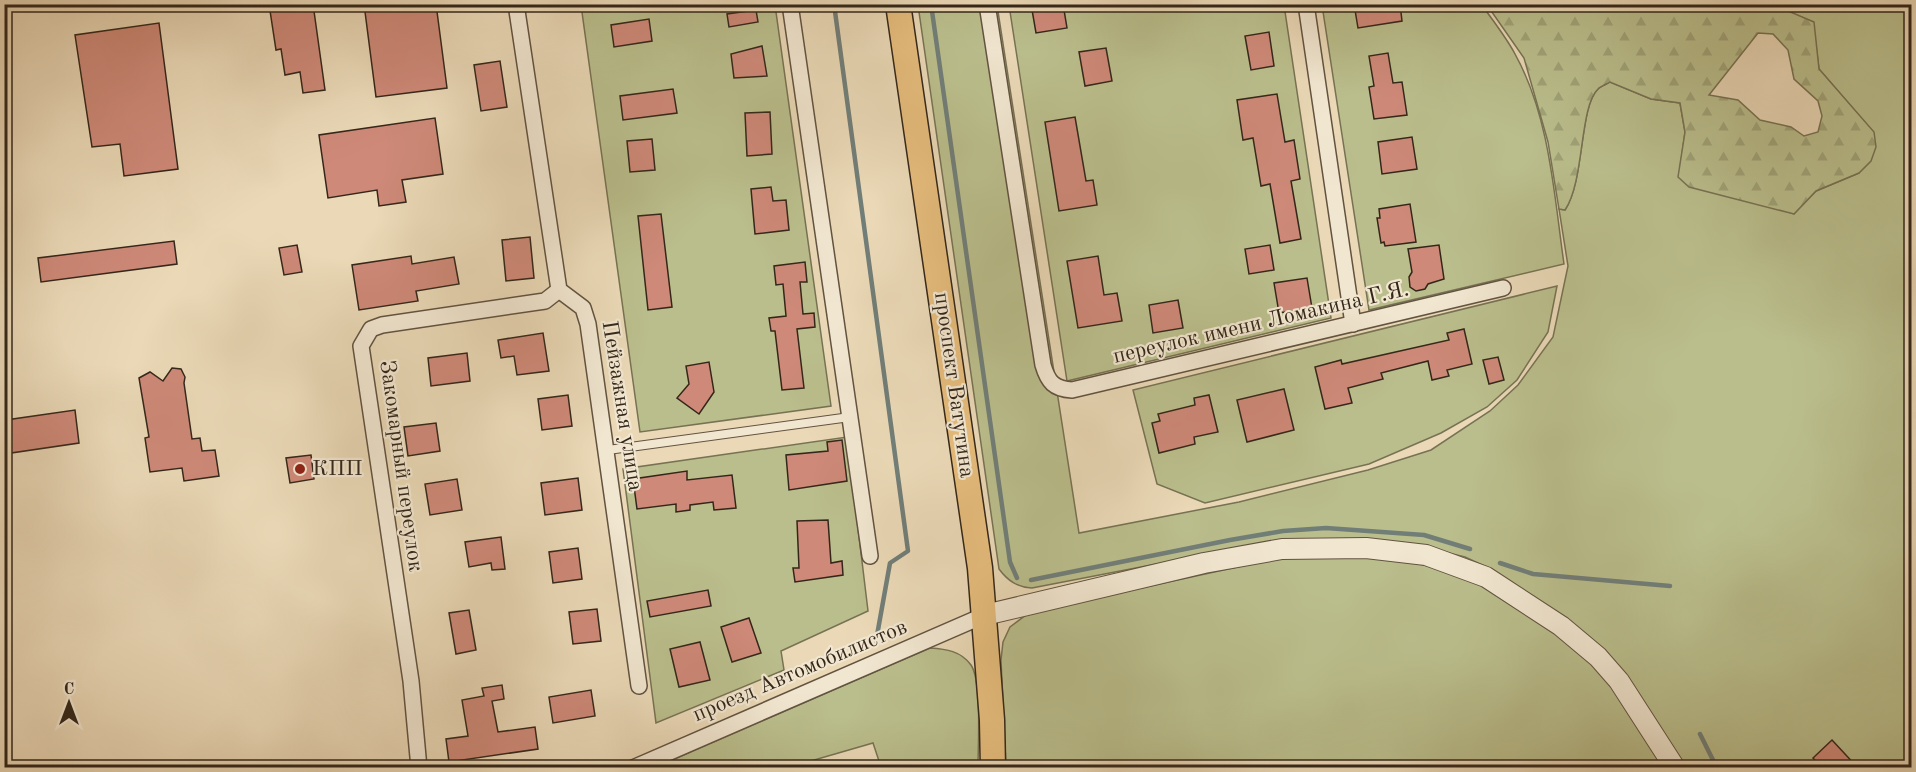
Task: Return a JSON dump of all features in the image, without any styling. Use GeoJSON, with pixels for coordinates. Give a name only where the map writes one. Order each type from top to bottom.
{"type":"FeatureCollection","features":[{"type":"Feature","properties":{"kind":"main road","name":"проспект Ватутина"},"geometry":{"type":"LineString","coordinates":[[898,4],[972,509],[985,615],[993,768]]}},
{"type":"Feature","properties":{"kind":"street"},"geometry":{"type":"LineString","coordinates":[[516,4],[559,290]]}},
{"type":"Feature","properties":{"kind":"street"},"geometry":{"type":"LineString","coordinates":[[790,4],[870,556]]}},
{"type":"Feature","properties":{"kind":"street","name":"переулок имени Ломакина Г.Я."},"geometry":{"type":"LineString","coordinates":[[987,4],[1043,365],[1047,380],[1059,389],[1072,390],[1503,288]]}},
{"type":"Feature","properties":{"kind":"street"},"geometry":{"type":"LineString","coordinates":[[1306,4],[1353,324]]}},
{"type":"Feature","properties":{"kind":"street","name":"Пейзажная улица"},"geometry":{"type":"LineString","coordinates":[[559,290],[584,308],[608,450],[639,686]]}},
{"type":"Feature","properties":{"kind":"street","name":"Закомарный переулок"},"geometry":{"type":"LineString","coordinates":[[419,768],[411,681],[362,346],[371,329],[382,325],[545,301],[559,290]]}},
{"type":"Feature","properties":{"kind":"street"},"geometry":{"type":"LineString","coordinates":[[985,615],[1204,563],[1282,549],[1366,548],[1426,555],[1486,577],[1561,626],[1598,657],[1619,681],[1675,768]]}},
{"type":"Feature","properties":{"kind":"street","name":"проезд Автомобилистов"},"geometry":{"type":"LineString","coordinates":[[633,768],[985,615]]}},
{"type":"Feature","properties":{"kind":"lane"},"geometry":{"type":"LineString","coordinates":[[608,450],[850,417]]}},
{"type":"Feature","properties":{"kind":"green space"},"geometry":{"type":"Polygon","coordinates":[[[581,5],[775,5],[831,406],[640,432],[581,5]]]}},
{"type":"Feature","properties":{"kind":"green space"},"geometry":{"type":"Polygon","coordinates":[[[918,5],[997,5],[1079,533],[1239,502],[1368,470],[1431,450],[1490,411],[1518,385],[1553,337],[1568,266],[1559,209],[1565,210],[1571,197],[1576,181],[1588,111],[1598,89],[1610,82],[1651,99],[1680,103],[1685,132],[1679,176],[1794,214],[1816,191],[1859,173],[1873,132],[1819,69],[1813,22],[1774,5],[1911,5],[1911,767],[1682,767],[1611,663],[1491,569],[1465,557],[1428,548],[1203,555],[1032,588],[1017,585],[1009,580],[999,569],[918,5]]]}},
{"type":"Feature","properties":{"kind":"green space"},"geometry":{"type":"Polygon","coordinates":[[[1009,5],[1284,5],[1331,318],[1067,381],[1009,5]]]}},
{"type":"Feature","properties":{"kind":"green space"},"geometry":{"type":"Polygon","coordinates":[[[1322,5],[1482,5],[1515,54],[1536,104],[1549,157],[1564,264],[1369,310],[1322,5]]]}},
{"type":"Feature","properties":{"kind":"green space"},"geometry":{"type":"Polygon","coordinates":[[[1487,5],[1774,5],[1814,22],[1819,69],[1874,132],[1876,147],[1871,161],[1859,173],[1816,191],[1794,214],[1689,187],[1678,177],[1685,132],[1680,103],[1651,99],[1610,82],[1598,89],[1592,98],[1584,127],[1576,181],[1565,210],[1559,209],[1548,142],[1524,58],[1487,5]],[[1758,33],[1709,95],[1738,100],[1760,120],[1791,127],[1804,136],[1818,132],[1822,116],[1818,101],[1794,79],[1788,50],[1773,34],[1758,33]]]}},
{"type":"Feature","properties":{"kind":"green space"},"geometry":{"type":"Polygon","coordinates":[[[1557,286],[1548,332],[1517,380],[1487,407],[1441,433],[1369,464],[1205,503],[1157,484],[1133,390],[1557,286]]]}},
{"type":"Feature","properties":{"kind":"green space"},"geometry":{"type":"Polygon","coordinates":[[[847,437],[868,611],[781,651],[784,670],[656,723],[623,469],[847,437]]]}},
{"type":"Feature","properties":{"kind":"green space"},"geometry":{"type":"Polygon","coordinates":[[[1284,557],[1372,557],[1407,561],[1449,572],[1497,593],[1563,637],[1600,673],[1626,707],[1664,767],[1006,767],[1001,660],[1003,642],[1010,627],[1030,612],[1284,557]]]}},
{"type":"Feature","properties":{"kind":"green space"},"geometry":{"type":"Polygon","coordinates":[[[930,648],[958,654],[971,665],[977,685],[978,699],[978,767],[881,767],[873,743],[790,767],[656,767],[930,648]]]}},
{"type":"Feature","properties":{"kind":"building"},"geometry":{"type":"Polygon","coordinates":[[[269,4],[313,4],[325,90],[303,93],[300,72],[285,75],[281,49],[276,50],[269,4]]]}},
{"type":"Feature","properties":{"kind":"building"},"geometry":{"type":"Polygon","coordinates":[[[364,4],[436,4],[447,88],[376,97],[364,4]]]}},
{"type":"Feature","properties":{"kind":"building"},"geometry":{"type":"Polygon","coordinates":[[[1031,4],[1063,4],[1067,28],[1036,33],[1031,4]]]}},
{"type":"Feature","properties":{"kind":"building"},"geometry":{"type":"Polygon","coordinates":[[[1354,4],[1400,4],[1402,21],[1358,28],[1354,4]]]}},
{"type":"Feature","properties":{"kind":"building"},"geometry":{"type":"Polygon","coordinates":[[[756,10],[758,22],[729,27],[727,14],[756,10]]]}},
{"type":"Feature","properties":{"kind":"building"},"geometry":{"type":"Polygon","coordinates":[[[649,19],[652,41],[614,47],[611,25],[649,19]]]}},
{"type":"Feature","properties":{"kind":"building"},"geometry":{"type":"Polygon","coordinates":[[[159,23],[178,169],[124,176],[120,144],[92,147],[75,35],[159,23]]]}},
{"type":"Feature","properties":{"kind":"building"},"geometry":{"type":"Polygon","coordinates":[[[1269,32],[1274,66],[1251,70],[1245,36],[1269,32]]]}},
{"type":"Feature","properties":{"kind":"building"},"geometry":{"type":"Polygon","coordinates":[[[762,46],[767,76],[734,78],[731,54],[762,46]]]}},
{"type":"Feature","properties":{"kind":"building"},"geometry":{"type":"Polygon","coordinates":[[[1106,48],[1112,81],[1085,86],[1079,52],[1106,48]]]}},
{"type":"Feature","properties":{"kind":"building"},"geometry":{"type":"Polygon","coordinates":[[[1388,53],[1393,83],[1402,82],[1407,115],[1374,119],[1369,87],[1374,86],[1369,56],[1388,53]]]}},
{"type":"Feature","properties":{"kind":"building"},"geometry":{"type":"Polygon","coordinates":[[[500,61],[507,107],[481,111],[474,65],[500,61]]]}},
{"type":"Feature","properties":{"kind":"building"},"geometry":{"type":"Polygon","coordinates":[[[673,89],[677,113],[623,120],[620,96],[673,89]]]}},
{"type":"Feature","properties":{"kind":"building"},"geometry":{"type":"Polygon","coordinates":[[[1277,94],[1285,142],[1294,140],[1300,179],[1291,181],[1301,239],[1280,243],[1270,184],[1261,186],[1253,138],[1243,140],[1237,100],[1277,94]]]}},
{"type":"Feature","properties":{"kind":"building"},"geometry":{"type":"Polygon","coordinates":[[[770,112],[772,154],[747,156],[745,113],[770,112]]]}},
{"type":"Feature","properties":{"kind":"building"},"geometry":{"type":"Polygon","coordinates":[[[1075,117],[1086,181],[1093,180],[1097,205],[1059,211],[1045,122],[1075,117]]]}},
{"type":"Feature","properties":{"kind":"building"},"geometry":{"type":"Polygon","coordinates":[[[435,118],[443,174],[402,180],[406,202],[379,206],[377,190],[328,198],[319,135],[435,118]]]}},
{"type":"Feature","properties":{"kind":"building"},"geometry":{"type":"Polygon","coordinates":[[[1412,137],[1417,169],[1382,174],[1378,142],[1412,137]]]}},
{"type":"Feature","properties":{"kind":"building"},"geometry":{"type":"Polygon","coordinates":[[[652,139],[655,170],[630,172],[627,141],[652,139]]]}},
{"type":"Feature","properties":{"kind":"building"},"geometry":{"type":"Polygon","coordinates":[[[771,187],[773,201],[786,200],[789,230],[755,234],[751,189],[771,187]]]}},
{"type":"Feature","properties":{"kind":"building"},"geometry":{"type":"Polygon","coordinates":[[[1410,204],[1416,242],[1385,246],[1384,242],[1381,243],[1377,218],[1380,218],[1379,209],[1410,204]]]}},
{"type":"Feature","properties":{"kind":"building"},"geometry":{"type":"Polygon","coordinates":[[[661,214],[672,307],[648,310],[638,216],[661,214]]]}},
{"type":"Feature","properties":{"kind":"building"},"geometry":{"type":"Polygon","coordinates":[[[530,237],[534,278],[506,281],[502,240],[530,237]]]}},
{"type":"Feature","properties":{"kind":"building"},"geometry":{"type":"Polygon","coordinates":[[[174,241],[177,264],[41,282],[38,258],[174,241]]]}},
{"type":"Feature","properties":{"kind":"building"},"geometry":{"type":"Polygon","coordinates":[[[297,245],[302,272],[284,275],[279,248],[297,245]]]}},
{"type":"Feature","properties":{"kind":"building"},"geometry":{"type":"Polygon","coordinates":[[[1270,245],[1274,270],[1249,274],[1245,249],[1270,245]]]}},
{"type":"Feature","properties":{"kind":"building"},"geometry":{"type":"Polygon","coordinates":[[[1439,245],[1444,279],[1416,291],[1410,287],[1409,277],[1412,272],[1408,249],[1439,245]]]}},
{"type":"Feature","properties":{"kind":"building"},"geometry":{"type":"Polygon","coordinates":[[[411,256],[412,264],[454,257],[459,284],[416,291],[418,301],[359,310],[352,265],[411,256]]]}},
{"type":"Feature","properties":{"kind":"building"},"geometry":{"type":"Polygon","coordinates":[[[1098,256],[1104,295],[1117,293],[1122,321],[1078,328],[1067,261],[1098,256]]]}},
{"type":"Feature","properties":{"kind":"building"},"geometry":{"type":"Polygon","coordinates":[[[805,262],[807,282],[800,282],[803,314],[814,313],[815,327],[797,329],[804,388],[782,390],[775,331],[771,331],[769,318],[786,316],[783,284],[776,285],[774,266],[805,262]]]}},
{"type":"Feature","properties":{"kind":"building"},"geometry":{"type":"Polygon","coordinates":[[[1307,278],[1312,308],[1279,313],[1274,283],[1307,278]]]}},
{"type":"Feature","properties":{"kind":"building"},"geometry":{"type":"Polygon","coordinates":[[[1178,300],[1183,328],[1153,333],[1149,305],[1178,300]]]}},
{"type":"Feature","properties":{"kind":"building"},"geometry":{"type":"Polygon","coordinates":[[[1464,329],[1472,364],[1447,370],[1449,376],[1432,380],[1428,361],[1381,373],[1383,379],[1348,388],[1352,403],[1325,409],[1315,367],[1341,360],[1342,364],[1449,340],[1447,333],[1464,329]]]}},
{"type":"Feature","properties":{"kind":"building"},"geometry":{"type":"Polygon","coordinates":[[[543,333],[549,371],[517,375],[514,356],[501,358],[498,340],[543,333]]]}},
{"type":"Feature","properties":{"kind":"building"},"geometry":{"type":"Polygon","coordinates":[[[467,353],[470,381],[431,386],[428,358],[467,353]]]}},
{"type":"Feature","properties":{"kind":"building"},"geometry":{"type":"Polygon","coordinates":[[[1498,357],[1504,380],[1489,384],[1483,360],[1498,357]]]}},
{"type":"Feature","properties":{"kind":"building"},"geometry":{"type":"Polygon","coordinates":[[[709,362],[714,392],[699,414],[677,398],[689,384],[686,366],[709,362]]]}},
{"type":"Feature","properties":{"kind":"building"},"geometry":{"type":"Polygon","coordinates":[[[172,368],[181,369],[185,377],[192,439],[200,438],[202,451],[215,450],[219,476],[184,481],[182,468],[150,472],[145,438],[149,437],[139,378],[150,372],[163,381],[172,368]]]}},
{"type":"Feature","properties":{"kind":"building"},"geometry":{"type":"Polygon","coordinates":[[[1284,389],[1294,430],[1247,442],[1237,400],[1284,389]]]}},
{"type":"Feature","properties":{"kind":"building"},"geometry":{"type":"Polygon","coordinates":[[[568,395],[572,426],[542,430],[538,399],[568,395]]]}},
{"type":"Feature","properties":{"kind":"building"},"geometry":{"type":"Polygon","coordinates":[[[1209,395],[1218,432],[1194,437],[1195,444],[1159,453],[1152,423],[1160,421],[1158,414],[1195,405],[1194,398],[1209,395]]]}},
{"type":"Feature","properties":{"kind":"building"},"geometry":{"type":"Polygon","coordinates":[[[75,410],[79,443],[4,454],[6,420],[75,410]]]}},
{"type":"Feature","properties":{"kind":"building"},"geometry":{"type":"Polygon","coordinates":[[[436,423],[440,451],[408,456],[404,427],[436,423]]]}},
{"type":"Feature","properties":{"kind":"building"},"geometry":{"type":"Polygon","coordinates":[[[842,440],[847,481],[789,490],[786,455],[828,451],[827,442],[842,440]]]}},
{"type":"Feature","properties":{"kind":"building","name":"КПП"},"geometry":{"type":"Polygon","coordinates":[[[311,455],[314,479],[290,483],[286,458],[311,455]]]}},
{"type":"Feature","properties":{"kind":"building"},"geometry":{"type":"Polygon","coordinates":[[[687,471],[687,480],[732,475],[736,508],[714,510],[713,502],[690,505],[690,510],[676,512],[676,504],[637,509],[633,479],[687,471]]]}},
{"type":"Feature","properties":{"kind":"building"},"geometry":{"type":"Polygon","coordinates":[[[578,478],[582,510],[545,515],[541,483],[578,478]]]}},
{"type":"Feature","properties":{"kind":"building"},"geometry":{"type":"Polygon","coordinates":[[[457,479],[462,510],[430,515],[425,484],[457,479]]]}},
{"type":"Feature","properties":{"kind":"building"},"geometry":{"type":"Polygon","coordinates":[[[828,520],[831,563],[842,561],[843,575],[795,582],[793,568],[799,568],[797,521],[828,520]]]}},
{"type":"Feature","properties":{"kind":"building"},"geometry":{"type":"Polygon","coordinates":[[[501,537],[505,569],[492,570],[491,563],[469,567],[465,542],[501,537]]]}},
{"type":"Feature","properties":{"kind":"building"},"geometry":{"type":"Polygon","coordinates":[[[578,548],[582,579],[553,583],[549,552],[578,548]]]}},
{"type":"Feature","properties":{"kind":"building"},"geometry":{"type":"Polygon","coordinates":[[[708,590],[711,606],[650,617],[647,601],[708,590]]]}},
{"type":"Feature","properties":{"kind":"building"},"geometry":{"type":"Polygon","coordinates":[[[597,609],[601,641],[573,644],[569,612],[597,609]]]}},
{"type":"Feature","properties":{"kind":"building"},"geometry":{"type":"Polygon","coordinates":[[[469,610],[476,650],[456,654],[449,613],[469,610]]]}},
{"type":"Feature","properties":{"kind":"building"},"geometry":{"type":"Polygon","coordinates":[[[749,618],[761,653],[732,662],[721,627],[749,618]]]}},
{"type":"Feature","properties":{"kind":"building"},"geometry":{"type":"Polygon","coordinates":[[[700,642],[710,680],[679,687],[670,649],[700,642]]]}},
{"type":"Feature","properties":{"kind":"building"},"geometry":{"type":"Polygon","coordinates":[[[502,685],[504,699],[492,701],[498,732],[535,727],[538,749],[449,762],[446,739],[468,736],[462,700],[484,696],[482,688],[502,685]]]}},
{"type":"Feature","properties":{"kind":"building"},"geometry":{"type":"Polygon","coordinates":[[[591,690],[595,716],[553,723],[549,697],[591,690]]]}},
{"type":"Feature","properties":{"kind":"building"},"geometry":{"type":"Polygon","coordinates":[[[1832,740],[1858,768],[1822,768],[1813,758],[1832,740]]]}},
{"type":"Feature","properties":{"kind":"waterway"},"geometry":{"type":"LineString","coordinates":[[834,4],[908,551],[890,563],[876,641]]}},
{"type":"Feature","properties":{"kind":"waterway"},"geometry":{"type":"LineString","coordinates":[[931,4],[1010,562],[1017,578]]}},
{"type":"Feature","properties":{"kind":"waterway"},"geometry":{"type":"LineString","coordinates":[[1031,580],[1283,531],[1326,528],[1424,535],[1470,549]]}},
{"type":"Feature","properties":{"kind":"waterway"},"geometry":{"type":"LineString","coordinates":[[1500,563],[1533,574],[1670,586]]}},
{"type":"Feature","properties":{"kind":"waterway"},"geometry":{"type":"LineString","coordinates":[[1700,734],[1717,768]]}},
{"type":"Feature","properties":{"kind":"place","name":"КПП"},"geometry":{"type":"Point","coordinates":[300,469]}}]}
